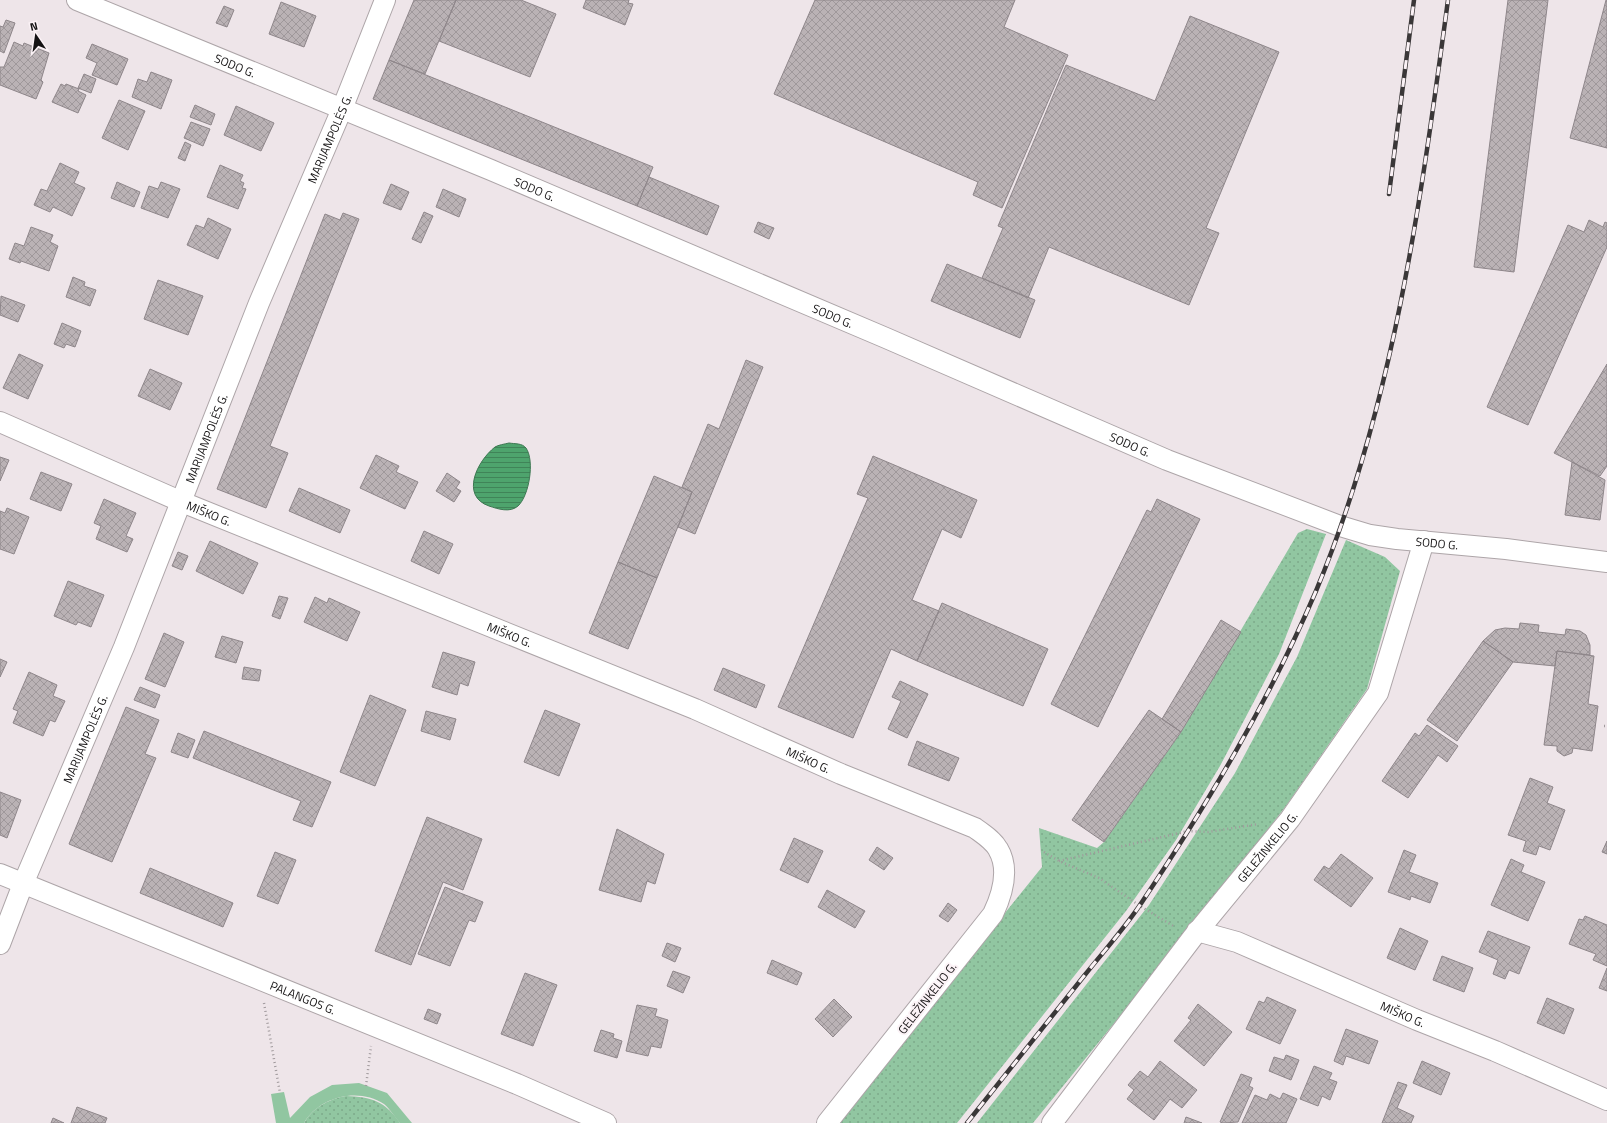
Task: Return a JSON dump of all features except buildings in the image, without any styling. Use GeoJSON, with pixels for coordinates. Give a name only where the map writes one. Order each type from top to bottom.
{"type":"FeatureCollection","features":[{"type":"Feature","properties":{"kind":"street","name":"SODO G."},"geometry":{"type":"LineString","coordinates":[[77,0],[342,109],[843,320],[1167,460],[1340,526],[1370,535],[1506,549],[1607,562]]}},
{"type":"Feature","properties":{"kind":"street","name":"MARIJAMPOLĖS G."},"geometry":{"type":"LineString","coordinates":[[0,944],[23,884],[124,648],[259,303],[342,109],[385,0]]}},
{"type":"Feature","properties":{"kind":"street","name":"MIŠKO G."},"geometry":{"type":"LineString","coordinates":[[0,422],[182,502],[695,709],[841,774],[975,828],[989,838],[998,849],[1003,864]]}},
{"type":"Feature","properties":{"kind":"street","name":"GELEŽINKELIO G."},"geometry":{"type":"LineString","coordinates":[[1052,1123],[1195,934],[1290,819],[1378,693],[1424,541]]}},
{"type":"Feature","properties":{"kind":"street","name":"GELEŽINKELIO G."},"geometry":{"type":"LineString","coordinates":[[827,1123],[993,914],[1002,890],[1003,864]]}},
{"type":"Feature","properties":{"kind":"street","name":"PALANGOS G."},"geometry":{"type":"LineString","coordinates":[[0,874],[260,981],[517,1084],[606,1123]]}},
{"type":"Feature","properties":{"kind":"street","name":"MIŠKO G."},"geometry":{"type":"LineString","coordinates":[[1195,934],[1238,942],[1417,1020],[1495,1051],[1607,1100]]}},
{"type":"Feature","properties":{"kind":"path"},"geometry":{"type":"LineString","coordinates":[[1059,861],[1188,831],[1208,832],[1290,819]]}},
{"type":"Feature","properties":{"kind":"path"},"geometry":{"type":"LineString","coordinates":[[1044,852],[1059,861],[1099,878],[1140,906],[1195,934]]}},
{"type":"Feature","properties":{"kind":"path"},"geometry":{"type":"LineString","coordinates":[[260,981],[280,1093]]}},
{"type":"Feature","properties":{"kind":"path"},"geometry":{"type":"LineString","coordinates":[[366,1086],[374,1026]]}},
{"type":"Feature","properties":{"kind":"shaded area"},"geometry":{"type":"Polygon","coordinates":[[[509,443],[520,444],[526,448],[530,461],[530,478],[525,495],[518,506],[504,510],[489,506],[480,501],[475,495],[473,487],[474,478],[482,461],[488,453],[496,446],[509,443]]]}},
{"type":"Feature","properties":{"kind":"shaded area"},"geometry":{"type":"Polygon","coordinates":[[[1307,529],[1326,534],[1279,654],[1220,766],[1176,840],[1126,911],[957,1123],[836,1123],[1042,867],[1039,828],[1097,848],[1104,842],[1181,732],[1298,533],[1307,529]]]}},
{"type":"Feature","properties":{"kind":"shaded area"},"geometry":{"type":"Polygon","coordinates":[[[1346,540],[1385,557],[1400,571],[1367,689],[1286,806],[1190,930],[1033,1123],[977,1123],[1149,905],[1235,773],[1297,657],[1346,540]]]}},
{"type":"Feature","properties":{"kind":"shaded area"},"geometry":{"type":"Polygon","coordinates":[[[359,1083],[387,1093],[412,1123],[400,1123],[384,1104],[374,1099],[363,1096],[351,1096],[340,1097],[329,1101],[311,1114],[304,1123],[276,1123],[271,1094],[284,1092],[290,1118],[310,1097],[332,1085],[359,1083]]]}},
{"type":"Feature","properties":{"kind":"shaded area"},"geometry":{"type":"Polygon","coordinates":[[[346,1096],[371,1099],[383,1105],[400,1123],[304,1123],[317,1108],[334,1099],[346,1096]]]}},
{"type":"Feature","properties":{"kind":"railway"},"geometry":{"type":"LineString","coordinates":[[1389,194],[1414,0]]}},
{"type":"Feature","properties":{"kind":"railway"},"geometry":{"type":"LineString","coordinates":[[967,1123],[1142,902],[1214,789],[1258,712],[1298,632],[1316,591],[1343,520],[1366,448],[1385,374],[1415,225],[1448,0]]}}]}
